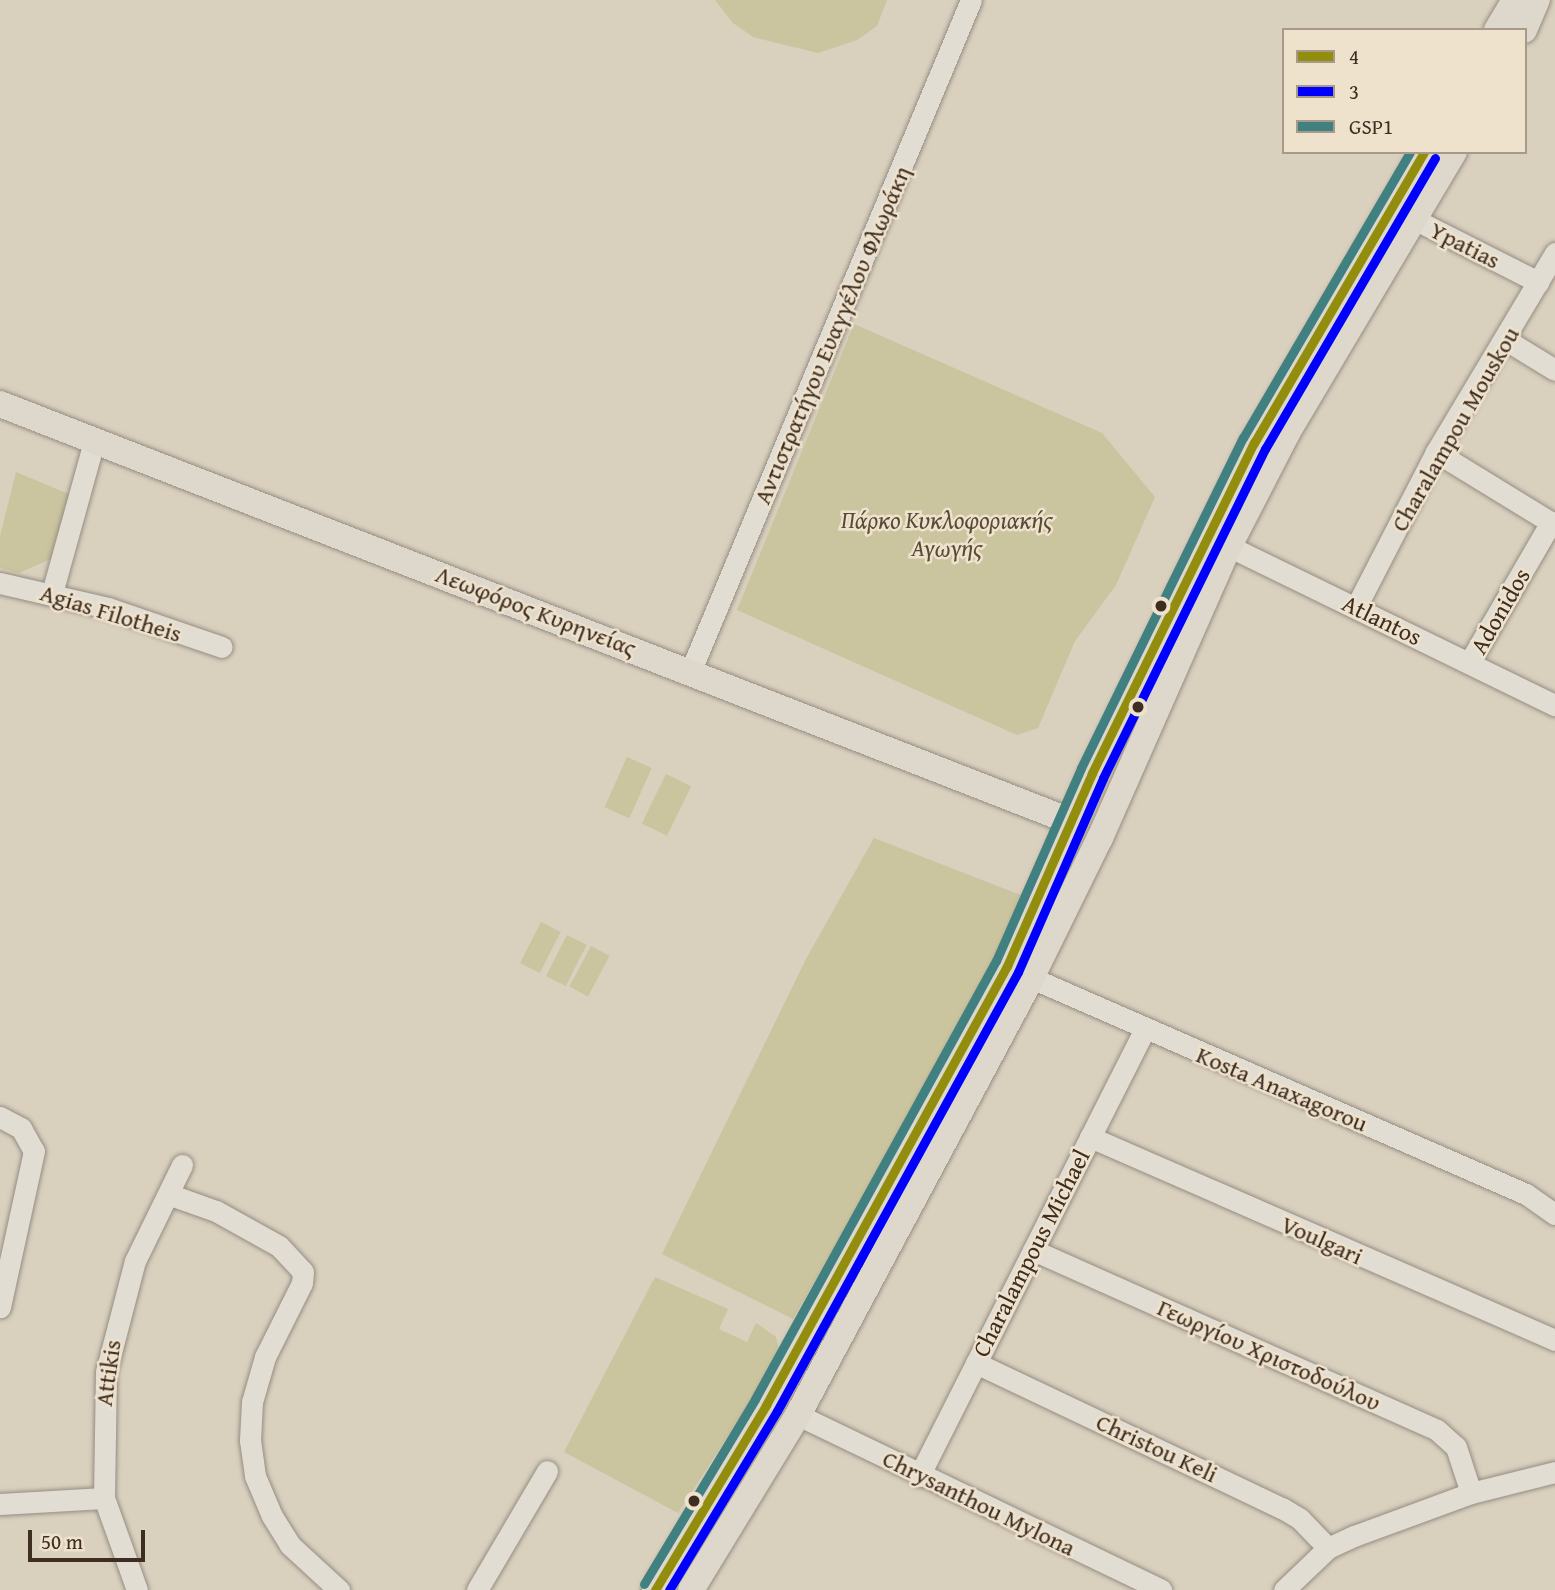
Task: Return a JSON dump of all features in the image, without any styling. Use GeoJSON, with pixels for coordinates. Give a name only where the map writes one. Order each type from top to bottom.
{"type":"FeatureCollection","features":[{"type":"Feature","properties":{"kind":"main road"},"geometry":{"type":"LineString","coordinates":[[1512,13],[1537,0]]}},
{"type":"Feature","properties":{"kind":"main road"},"geometry":{"type":"LineString","coordinates":[[655,1590],[766,1405],[1007,966],[1070,821],[1218,541],[1287,433],[1403,213],[1423,154]]}},
{"type":"Feature","properties":{"kind":"main road"},"geometry":{"type":"LineString","coordinates":[[1403,213],[1452,154]]}},
{"type":"Feature","properties":{"kind":"main road","name":"Λεωφόρος Κυρηνείας"},"geometry":{"type":"LineString","coordinates":[[0,404],[691,670],[1070,821]]}},
{"type":"Feature","properties":{"kind":"main road"},"geometry":{"type":"LineString","coordinates":[[691,1590],[797,1415],[1031,978],[1100,838],[1218,541]]}},
{"type":"Feature","properties":{"kind":"street","name":"Αντιστρατήγου Ευαγγέλου Φλωράκη"},"geometry":{"type":"LineString","coordinates":[[691,670],[971,0]]}},
{"type":"Feature","properties":{"kind":"street","name":"Ypatias"},"geometry":{"type":"LineString","coordinates":[[1403,213],[1538,282]]}},
{"type":"Feature","properties":{"kind":"street","name":"Charalampou Mouskou"},"geometry":{"type":"LineString","coordinates":[[1356,607],[1436,453],[1506,340],[1555,253]]}},
{"type":"Feature","properties":{"kind":"street"},"geometry":{"type":"LineString","coordinates":[[1506,340],[1555,370]]}},
{"type":"Feature","properties":{"kind":"street"},"geometry":{"type":"LineString","coordinates":[[52,593],[94,442]]}},
{"type":"Feature","properties":{"kind":"street"},"geometry":{"type":"LineString","coordinates":[[1436,453],[1553,524]]}},
{"type":"Feature","properties":{"kind":"street","name":"Adonidos"},"geometry":{"type":"LineString","coordinates":[[1469,663],[1553,524]]}},
{"type":"Feature","properties":{"kind":"street","name":"Atlantos"},"geometry":{"type":"LineString","coordinates":[[1218,541],[1555,705]]}},
{"type":"Feature","properties":{"kind":"street","name":"Agias Filotheis"},"geometry":{"type":"LineString","coordinates":[[0,583],[52,593],[222,647]]}},
{"type":"Feature","properties":{"kind":"street","name":"Kosta Anaxagorou"},"geometry":{"type":"LineString","coordinates":[[1007,966],[1144,1030],[1527,1194],[1555,1214]]}},
{"type":"Feature","properties":{"kind":"street","name":"Charalampous Michael"},"geometry":{"type":"LineString","coordinates":[[919,1476],[1144,1030]]}},
{"type":"Feature","properties":{"kind":"street"},"geometry":{"type":"LineString","coordinates":[[0,1117],[21,1128],[30,1140],[34,1163],[0,1307]]}},
{"type":"Feature","properties":{"kind":"street","name":"Voulgari"},"geometry":{"type":"LineString","coordinates":[[1090,1137],[1555,1340]]}},
{"type":"Feature","properties":{"kind":"street","name":"Attikis"},"geometry":{"type":"LineString","coordinates":[[137,1590],[104,1498],[102,1415],[115,1326],[135,1261],[182,1165]]}},
{"type":"Feature","properties":{"kind":"street"},"geometry":{"type":"LineString","coordinates":[[168,1194],[216,1211],[279,1246],[303,1272],[302,1283],[265,1357],[252,1402],[250,1440],[255,1476],[272,1516],[290,1545],[339,1590]]}},
{"type":"Feature","properties":{"kind":"street","name":"Γεωργίου Χριστοδούλου"},"geometry":{"type":"LineString","coordinates":[[1033,1250],[1437,1430],[1456,1447],[1471,1493]]}},
{"type":"Feature","properties":{"kind":"street","name":"Christou Keli"},"geometry":{"type":"LineString","coordinates":[[976,1363],[1282,1508],[1300,1519],[1328,1548]]}},
{"type":"Feature","properties":{"kind":"street","name":"Chrysanthou Mylona"},"geometry":{"type":"LineString","coordinates":[[797,1415],[919,1476],[1161,1590]]}},
{"type":"Feature","properties":{"kind":"street"},"geometry":{"type":"LineString","coordinates":[[477,1590],[547,1471]]}},
{"type":"Feature","properties":{"kind":"street"},"geometry":{"type":"LineString","coordinates":[[1284,1590],[1328,1548],[1471,1493],[1555,1472]]}},
{"type":"Feature","properties":{"kind":"street"},"geometry":{"type":"LineString","coordinates":[[0,1504],[104,1498]]}},
{"type":"Feature","properties":{"kind":"green space"},"geometry":{"type":"Polygon","coordinates":[[[715,0],[887,0],[877,26],[857,40],[818,53],[753,37],[733,23],[715,0]]]}},
{"type":"Feature","properties":{"kind":"green space","name":"Πάρκο Κυκλοφοριακής Αγωγής"},"geometry":{"type":"Polygon","coordinates":[[[854,324],[1102,433],[1155,497],[1116,585],[1075,641],[1038,728],[1017,735],[737,610],[854,324]]]}},
{"type":"Feature","properties":{"kind":"green space"},"geometry":{"type":"Polygon","coordinates":[[[16,472],[71,495],[51,559],[19,573],[0,568],[0,536],[16,472]]]}},
{"type":"Feature","properties":{"kind":"green space"},"geometry":{"type":"Polygon","coordinates":[[[627,757],[652,768],[629,818],[605,807],[627,757]]]}},
{"type":"Feature","properties":{"kind":"green space"},"geometry":{"type":"Polygon","coordinates":[[[666,774],[691,786],[667,836],[642,823],[666,774]]]}},
{"type":"Feature","properties":{"kind":"green space"},"geometry":{"type":"Polygon","coordinates":[[[874,838],[1026,897],[975,1002],[793,1319],[662,1254],[806,959],[874,838]]]}},
{"type":"Feature","properties":{"kind":"green space"},"geometry":{"type":"Polygon","coordinates":[[[541,922],[561,932],[540,973],[520,963],[541,922]]]}},
{"type":"Feature","properties":{"kind":"green space"},"geometry":{"type":"Polygon","coordinates":[[[567,935],[587,945],[566,986],[546,976],[567,935]]]}},
{"type":"Feature","properties":{"kind":"green space"},"geometry":{"type":"Polygon","coordinates":[[[591,946],[610,956],[588,996],[569,987],[591,946]]]}},
{"type":"Feature","properties":{"kind":"green space"},"geometry":{"type":"Polygon","coordinates":[[[655,1277],[728,1309],[719,1329],[747,1342],[756,1323],[776,1337],[780,1355],[678,1513],[564,1452],[655,1277]]]}},
{"type":"Feature","properties":{"kind":"transit line","name":"GSP1"},"geometry":{"type":"LineString","coordinates":[[644,1584],[755,1399],[996,961],[1081,768],[1243,438],[1409,154]]}},
{"type":"Feature","properties":{"kind":"transit line","name":"4"},"geometry":{"type":"LineString","coordinates":[[655,1590],[766,1405],[1007,966],[1092,773],[1254,443],[1423,154]]}},
{"type":"Feature","properties":{"kind":"transit line","name":"3"},"geometry":{"type":"LineString","coordinates":[[669,1590],[777,1411],[1018,972],[1103,778],[1265,449],[1435,158]]}}]}
